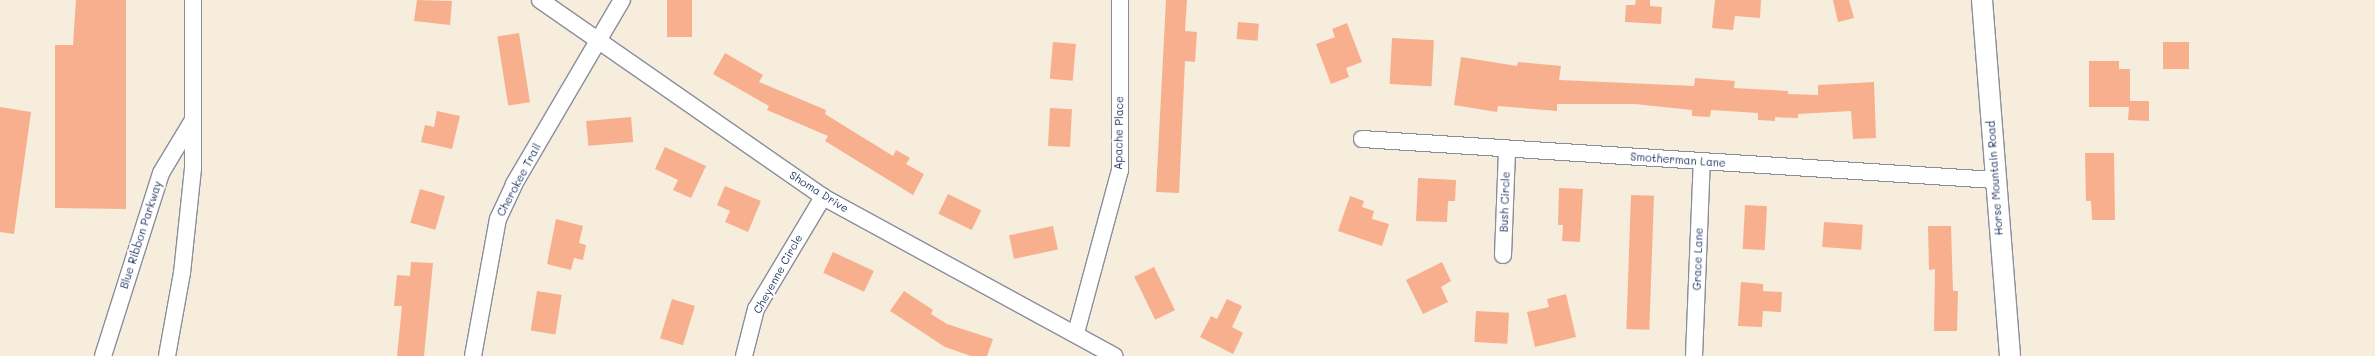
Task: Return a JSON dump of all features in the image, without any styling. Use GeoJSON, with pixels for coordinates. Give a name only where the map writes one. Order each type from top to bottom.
{"type":"FeatureCollection","features":[{"type":"Feature","properties":{"kind":"street"},"geometry":{"type":"LineString","coordinates":[[167,356],[182,273],[193,168],[193,0]]}},
{"type":"Feature","properties":{"kind":"street","name":"Shoma Drive"},"geometry":{"type":"LineString","coordinates":[[540,0],[597,42],[823,197],[1076,333],[1115,356]]}},
{"type":"Feature","properties":{"kind":"street","name":"Cherokee Trail"},"geometry":{"type":"LineString","coordinates":[[473,356],[498,219],[514,184],[622,0]]}},
{"type":"Feature","properties":{"kind":"street","name":"Apache Place"},"geometry":{"type":"LineString","coordinates":[[1076,333],[1120,170],[1120,0]]}},
{"type":"Feature","properties":{"kind":"street","name":"Horse Mountain Road"},"geometry":{"type":"LineString","coordinates":[[1982,0],[2010,356]]}},
{"type":"Feature","properties":{"kind":"street","name":"Blue Ribbon Parkway"},"geometry":{"type":"LineString","coordinates":[[103,356],[161,173],[193,120]]}},
{"type":"Feature","properties":{"kind":"street","name":"Smotherman Lane"},"geometry":{"type":"LineString","coordinates":[[1362,139],[1995,180]]}},
{"type":"Feature","properties":{"kind":"street","name":"Bush Circle"},"geometry":{"type":"LineString","coordinates":[[1504,256],[1507,149]]}},
{"type":"Feature","properties":{"kind":"street","name":"Grace Lane"},"geometry":{"type":"LineString","coordinates":[[1694,356],[1702,161]]}},
{"type":"Feature","properties":{"kind":"street","name":"Cheyenne Circle"},"geometry":{"type":"LineString","coordinates":[[744,356],[756,309],[823,197]]}},
{"type":"Feature","properties":{"kind":"building"},"geometry":{"type":"Polygon","coordinates":[[[76,0],[126,0],[126,209],[55,208],[55,45],[73,45],[76,0]]]}},
{"type":"Feature","properties":{"kind":"building"},"geometry":{"type":"Polygon","coordinates":[[[417,0],[452,1],[450,25],[414,21],[417,0]]]}},
{"type":"Feature","properties":{"kind":"building"},"geometry":{"type":"Polygon","coordinates":[[[667,0],[692,0],[692,37],[667,37],[667,0]]]}},
{"type":"Feature","properties":{"kind":"building"},"geometry":{"type":"Polygon","coordinates":[[[1166,0],[1187,0],[1185,31],[1197,32],[1195,62],[1185,61],[1179,193],[1156,192],[1166,0]]]}},
{"type":"Feature","properties":{"kind":"building"},"geometry":{"type":"Polygon","coordinates":[[[1636,0],[1650,0],[1650,6],[1662,7],[1661,24],[1625,22],[1626,5],[1635,5],[1636,0]]]}},
{"type":"Feature","properties":{"kind":"building"},"geometry":{"type":"Polygon","coordinates":[[[1715,0],[1761,0],[1760,18],[1735,16],[1733,30],[1712,28],[1715,0]]]}},
{"type":"Feature","properties":{"kind":"building"},"geometry":{"type":"Polygon","coordinates":[[[1833,0],[1849,0],[1854,18],[1838,22],[1833,0]]]}},
{"type":"Feature","properties":{"kind":"building"},"geometry":{"type":"Polygon","coordinates":[[[1238,22],[1259,24],[1257,41],[1237,39],[1238,22]]]}},
{"type":"Feature","properties":{"kind":"building"},"geometry":{"type":"Polygon","coordinates":[[[1347,23],[1362,62],[1346,68],[1349,77],[1331,84],[1316,44],[1335,37],[1332,29],[1347,23]]]}},
{"type":"Feature","properties":{"kind":"building"},"geometry":{"type":"Polygon","coordinates":[[[519,33],[530,102],[508,106],[497,36],[519,33]]]}},
{"type":"Feature","properties":{"kind":"building"},"geometry":{"type":"Polygon","coordinates":[[[1392,38],[1434,40],[1432,86],[1390,84],[1392,38]]]}},
{"type":"Feature","properties":{"kind":"building"},"geometry":{"type":"Polygon","coordinates":[[[1053,42],[1076,44],[1073,81],[1050,79],[1053,42]]]}},
{"type":"Feature","properties":{"kind":"building"},"geometry":{"type":"Polygon","coordinates":[[[2163,42],[2189,42],[2189,69],[2163,69],[2163,42]]]}},
{"type":"Feature","properties":{"kind":"building"},"geometry":{"type":"Polygon","coordinates":[[[725,53],[763,75],[759,82],[826,110],[825,114],[893,156],[896,150],[910,158],[906,164],[924,174],[913,195],[825,141],[828,136],[767,110],[769,106],[713,74],[725,53]]]}},
{"type":"Feature","properties":{"kind":"building"},"geometry":{"type":"Polygon","coordinates":[[[1461,57],[1517,66],[1518,62],[1561,66],[1559,80],[1694,86],[1695,78],[1735,81],[1734,88],[1788,91],[1788,94],[1818,95],[1818,85],[1874,82],[1876,138],[1853,139],[1851,111],[1798,114],[1798,118],[1775,117],[1775,121],[1758,120],[1758,113],[1711,110],[1710,117],[1692,116],[1692,110],[1635,104],[1557,104],[1557,111],[1498,106],[1497,112],[1454,105],[1461,57]]]}},
{"type":"Feature","properties":{"kind":"building"},"geometry":{"type":"Polygon","coordinates":[[[2089,61],[2119,61],[2119,69],[2130,69],[2130,101],[2149,101],[2149,121],[2128,120],[2129,107],[2089,107],[2089,61]]]}},
{"type":"Feature","properties":{"kind":"building"},"geometry":{"type":"Polygon","coordinates":[[[0,107],[31,112],[14,234],[0,232],[0,107]]]}},
{"type":"Feature","properties":{"kind":"building"},"geometry":{"type":"Polygon","coordinates":[[[1050,108],[1072,109],[1070,147],[1048,146],[1050,108]]]}},
{"type":"Feature","properties":{"kind":"building"},"geometry":{"type":"Polygon","coordinates":[[[437,111],[460,116],[452,149],[421,142],[425,125],[434,127],[437,111]]]}},
{"type":"Feature","properties":{"kind":"building"},"geometry":{"type":"Polygon","coordinates":[[[631,117],[633,142],[588,146],[586,121],[631,117]]]}},
{"type":"Feature","properties":{"kind":"building"},"geometry":{"type":"Polygon","coordinates":[[[665,147],[706,166],[691,198],[673,190],[678,180],[655,169],[665,147]]]}},
{"type":"Feature","properties":{"kind":"building"},"geometry":{"type":"Polygon","coordinates":[[[2085,153],[2114,153],[2115,220],[2092,220],[2091,201],[2086,201],[2085,153]]]}},
{"type":"Feature","properties":{"kind":"building"},"geometry":{"type":"Polygon","coordinates":[[[1418,178],[1456,180],[1455,201],[1448,201],[1447,222],[1416,221],[1418,178]]]}},
{"type":"Feature","properties":{"kind":"building"},"geometry":{"type":"Polygon","coordinates":[[[725,186],[761,201],[748,232],[725,222],[730,211],[717,205],[725,186]]]}},
{"type":"Feature","properties":{"kind":"building"},"geometry":{"type":"Polygon","coordinates":[[[1559,188],[1583,189],[1580,242],[1562,241],[1563,225],[1558,225],[1559,188]]]}},
{"type":"Feature","properties":{"kind":"building"},"geometry":{"type":"Polygon","coordinates":[[[420,189],[445,196],[435,230],[410,223],[420,189]]]}},
{"type":"Feature","properties":{"kind":"building"},"geometry":{"type":"Polygon","coordinates":[[[948,194],[981,210],[972,230],[938,214],[948,194]]]}},
{"type":"Feature","properties":{"kind":"building"},"geometry":{"type":"Polygon","coordinates":[[[1631,195],[1654,196],[1649,330],[1626,329],[1631,195]]]}},
{"type":"Feature","properties":{"kind":"building"},"geometry":{"type":"Polygon","coordinates":[[[1350,196],[1364,201],[1362,207],[1374,211],[1372,219],[1389,224],[1382,246],[1338,231],[1350,196]]]}},
{"type":"Feature","properties":{"kind":"building"},"geometry":{"type":"Polygon","coordinates":[[[1745,205],[1767,206],[1765,250],[1743,249],[1745,205]]]}},
{"type":"Feature","properties":{"kind":"building"},"geometry":{"type":"Polygon","coordinates":[[[556,219],[583,226],[579,243],[586,245],[583,260],[574,258],[571,270],[547,264],[556,219]]]}},
{"type":"Feature","properties":{"kind":"building"},"geometry":{"type":"Polygon","coordinates":[[[1824,222],[1863,225],[1861,250],[1822,247],[1824,222]]]}},
{"type":"Feature","properties":{"kind":"building"},"geometry":{"type":"Polygon","coordinates":[[[1053,226],[1058,249],[1014,259],[1009,235],[1053,226]]]}},
{"type":"Feature","properties":{"kind":"building"},"geometry":{"type":"Polygon","coordinates":[[[1928,226],[1951,226],[1953,291],[1958,291],[1957,331],[1934,331],[1935,269],[1929,270],[1928,226]]]}},
{"type":"Feature","properties":{"kind":"building"},"geometry":{"type":"Polygon","coordinates":[[[833,252],[874,271],[864,292],[823,273],[833,252]]]}},
{"type":"Feature","properties":{"kind":"building"},"geometry":{"type":"Polygon","coordinates":[[[411,262],[433,263],[424,356],[397,356],[402,306],[394,306],[397,275],[410,276],[411,262]]]}},
{"type":"Feature","properties":{"kind":"building"},"geometry":{"type":"Polygon","coordinates":[[[1442,262],[1451,281],[1441,287],[1448,302],[1423,314],[1406,280],[1442,262]]]}},
{"type":"Feature","properties":{"kind":"building"},"geometry":{"type":"Polygon","coordinates":[[[1154,267],[1175,310],[1155,320],[1134,277],[1154,267]]]}},
{"type":"Feature","properties":{"kind":"building"},"geometry":{"type":"Polygon","coordinates":[[[1741,282],[1763,284],[1763,291],[1782,292],[1781,312],[1763,311],[1762,327],[1738,326],[1741,282]]]}},
{"type":"Feature","properties":{"kind":"building"},"geometry":{"type":"Polygon","coordinates":[[[537,291],[562,295],[555,334],[531,331],[537,291]]]}},
{"type":"Feature","properties":{"kind":"building"},"geometry":{"type":"Polygon","coordinates":[[[904,291],[933,310],[931,314],[947,324],[993,339],[987,356],[971,356],[945,347],[890,311],[904,291]]]}},
{"type":"Feature","properties":{"kind":"building"},"geometry":{"type":"Polygon","coordinates":[[[1566,294],[1576,337],[1535,347],[1527,312],[1549,307],[1547,299],[1566,294]]]}},
{"type":"Feature","properties":{"kind":"building"},"geometry":{"type":"Polygon","coordinates":[[[672,299],[695,306],[683,345],[660,338],[672,299]]]}},
{"type":"Feature","properties":{"kind":"building"},"geometry":{"type":"Polygon","coordinates":[[[1227,299],[1242,306],[1232,327],[1243,333],[1233,354],[1200,337],[1211,316],[1217,319],[1227,299]]]}},
{"type":"Feature","properties":{"kind":"building"},"geometry":{"type":"Polygon","coordinates":[[[1476,311],[1509,313],[1507,344],[1474,342],[1476,311]]]}}]}
